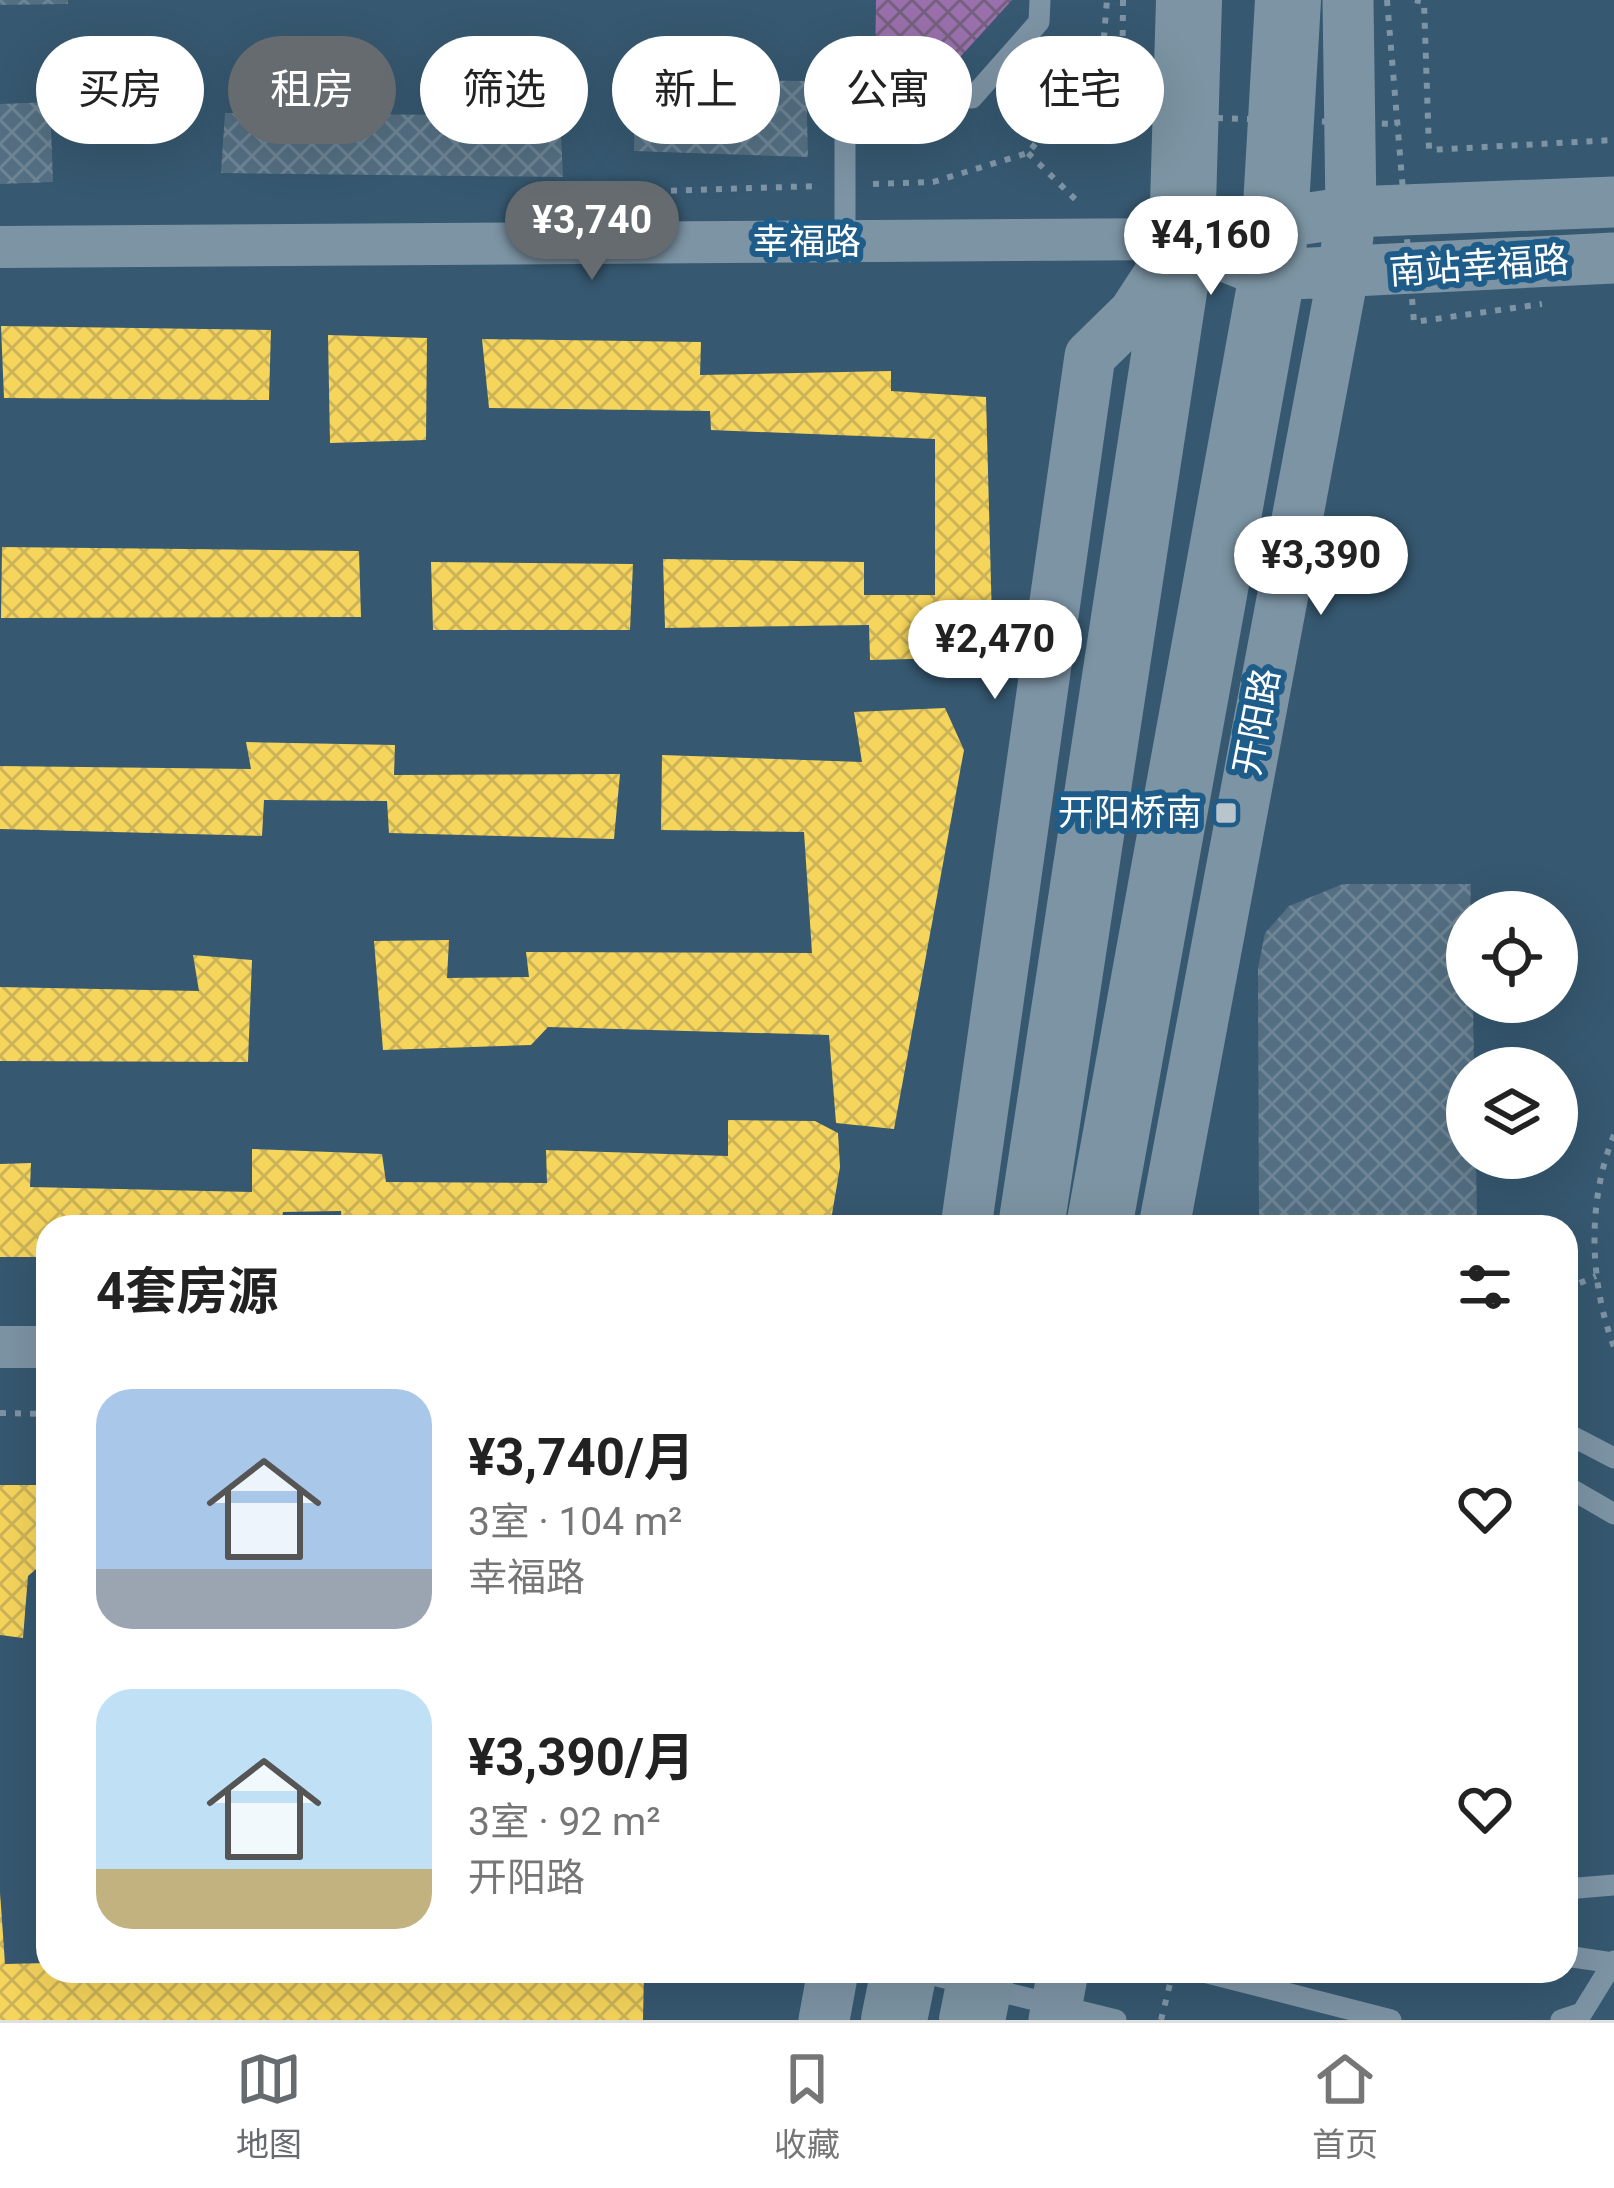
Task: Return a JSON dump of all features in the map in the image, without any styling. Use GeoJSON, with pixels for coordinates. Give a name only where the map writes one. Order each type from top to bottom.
{"type":"FeatureCollection","features":[{"type":"Feature","properties":{"kind":"main road"},"geometry":{"type":"LineString","coordinates":[[1033,1215],[1182,239],[1190,0]]}},
{"type":"Feature","properties":{"kind":"main road","name":"开阳路"},"geometry":{"type":"LineString","coordinates":[[1101,1215],[1276,248],[1288,0]]}},
{"type":"Feature","properties":{"kind":"main road"},"geometry":{"type":"LineString","coordinates":[[894,2020],[902,1983]]}},
{"type":"Feature","properties":{"kind":"street","name":"开阳路"},"geometry":{"type":"LineString","coordinates":[[1166,1215],[1342,275],[1351,212],[1348,0]]}},
{"type":"Feature","properties":{"kind":"street","name":"南站幸福路"},"geometry":{"type":"LineString","coordinates":[[1276,248],[1351,212],[1614,202]]}},
{"type":"Feature","properties":{"kind":"street","name":"幸福路"},"geometry":{"type":"LineString","coordinates":[[0,247],[1182,239]]}},
{"type":"Feature","properties":{"kind":"street"},"geometry":{"type":"LineString","coordinates":[[969,1215],[1090,356],[1134,314],[1182,239],[1276,248]]}},
{"type":"Feature","properties":{"kind":"street","name":"南站幸福路"},"geometry":{"type":"LineString","coordinates":[[1276,248],[1342,275],[1614,258]]}},
{"type":"Feature","properties":{"kind":"street"},"geometry":{"type":"LineString","coordinates":[[0,1347],[36,1347]]}},
{"type":"Feature","properties":{"kind":"street"},"geometry":{"type":"LineString","coordinates":[[824,2020],[831,1983]]}},
{"type":"Feature","properties":{"kind":"lane"},"geometry":{"type":"LineString","coordinates":[[845,242],[845,92],[972,98],[1039,22],[1040,0]]}},
{"type":"Feature","properties":{"kind":"lane"},"geometry":{"type":"LineString","coordinates":[[1578,1439],[1614,1458]]}},
{"type":"Feature","properties":{"kind":"lane"},"geometry":{"type":"LineString","coordinates":[[1578,1493],[1614,1514]]}},
{"type":"Feature","properties":{"kind":"lane"},"geometry":{"type":"LineString","coordinates":[[1578,1888],[1614,1885]]}},
{"type":"Feature","properties":{"kind":"lane"},"geometry":{"type":"LineString","coordinates":[[1561,2020],[1582,2013],[1614,1962],[1578,1958]]}},
{"type":"Feature","properties":{"kind":"lane"},"geometry":{"type":"LineString","coordinates":[[1248,1983],[1391,2020]]}},
{"type":"Feature","properties":{"kind":"lane"},"geometry":{"type":"LineString","coordinates":[[963,1987],[1058,1999],[1116,2020]]}},
{"type":"Feature","properties":{"kind":"path"},"geometry":{"type":"LineString","coordinates":[[1123,0],[1122,115],[1398,124]]}},
{"type":"Feature","properties":{"kind":"path"},"geometry":{"type":"LineString","coordinates":[[1387,0],[1414,322],[1542,304]]}},
{"type":"Feature","properties":{"kind":"path"},"geometry":{"type":"LineString","coordinates":[[1414,0],[1424,2],[1429,150],[1614,140]]}},
{"type":"Feature","properties":{"kind":"path"},"geometry":{"type":"LineString","coordinates":[[1028,153],[1083,207]]}},
{"type":"Feature","properties":{"kind":"path"},"geometry":{"type":"LineString","coordinates":[[1614,1136],[1595,1214],[1597,1276],[1614,1347]]}},
{"type":"Feature","properties":{"kind":"path"},"geometry":{"type":"LineString","coordinates":[[1578,1284],[1597,1276]]}},
{"type":"Feature","properties":{"kind":"path"},"geometry":{"type":"LineString","coordinates":[[0,1413],[36,1414]]}},
{"type":"Feature","properties":{"kind":"path"},"geometry":{"type":"LineString","coordinates":[[1161,2020],[1171,1983]]}},
{"type":"Feature","properties":{"kind":"building: 住宅"},"geometry":{"type":"Polygon","coordinates":[[[1,326],[271,330],[269,400],[4,398],[1,326]]]}},
{"type":"Feature","properties":{"kind":"building: 住宅"},"geometry":{"type":"Polygon","coordinates":[[[328,335],[427,338],[426,440],[330,443],[328,335]]]}},
{"type":"Feature","properties":{"kind":"building: 住宅"},"geometry":{"type":"Polygon","coordinates":[[[482,339],[701,342],[700,375],[891,371],[891,391],[986,397],[993,657],[870,660],[869,625],[665,628],[663,559],[864,562],[864,595],[935,595],[935,439],[711,430],[710,411],[489,408],[482,339]]]}},
{"type":"Feature","properties":{"kind":"building: 住宅"},"geometry":{"type":"Polygon","coordinates":[[[2,547],[359,551],[361,617],[1,618],[2,547]]]}},
{"type":"Feature","properties":{"kind":"building: 住宅"},"geometry":{"type":"Polygon","coordinates":[[[431,562],[633,564],[630,630],[433,630],[431,562]]]}},
{"type":"Feature","properties":{"kind":"building: 住宅"},"geometry":{"type":"Polygon","coordinates":[[[945,708],[964,750],[894,1129],[836,1123],[829,1035],[548,1027],[531,1045],[383,1050],[374,941],[449,940],[447,978],[529,977],[526,952],[812,953],[804,832],[661,830],[662,755],[862,762],[854,712],[945,708]]]}},
{"type":"Feature","properties":{"kind":"building: 住宅"},"geometry":{"type":"Polygon","coordinates":[[[246,742],[395,745],[394,775],[620,774],[614,839],[389,833],[387,801],[264,800],[262,836],[0,829],[0,766],[251,769],[246,742]]]}},
{"type":"Feature","properties":{"kind":"building: 住宅"},"geometry":{"type":"Polygon","coordinates":[[[193,955],[252,960],[248,1062],[0,1061],[0,987],[199,991],[193,955]]]}},
{"type":"Feature","properties":{"kind":"building: 住宅"},"geometry":{"type":"Polygon","coordinates":[[[728,1120],[815,1121],[838,1133],[840,1167],[832,1215],[341,1215],[341,1211],[36,1215],[36,1257],[0,1257],[0,1164],[31,1163],[30,1187],[252,1192],[252,1149],[382,1154],[386,1182],[547,1183],[546,1150],[728,1156],[728,1120]]]}},
{"type":"Feature","properties":{"kind":"building: 住宅"},"geometry":{"type":"Polygon","coordinates":[[[0,1485],[36,1485],[36,1569],[28,1576],[23,1638],[0,1635],[0,1485]]]}},
{"type":"Feature","properties":{"kind":"building: 住宅"},"geometry":{"type":"Polygon","coordinates":[[[0,1892],[5,1964],[36,1963],[36,1983],[644,1983],[643,2020],[0,2020],[0,1892]]]}},
{"type":"Feature","properties":{"kind":"building: 办公"},"geometry":{"type":"Polygon","coordinates":[[[876,0],[1012,0],[972,44],[972,36],[875,36],[876,0]]]}},
{"type":"Feature","properties":{"kind":"building: 其他"},"geometry":{"type":"Polygon","coordinates":[[[0,0],[68,0],[68,4],[0,5],[0,0]]]}},
{"type":"Feature","properties":{"kind":"building: 其他"},"geometry":{"type":"Polygon","coordinates":[[[780,81],[804,81],[808,157],[634,151],[634,144],[780,144],[780,81]]]}},
{"type":"Feature","properties":{"kind":"building: 其他"},"geometry":{"type":"Polygon","coordinates":[[[36,103],[36,144],[52,144],[53,182],[0,184],[0,104],[36,103]]]}},
{"type":"Feature","properties":{"kind":"building: 其他"},"geometry":{"type":"Polygon","coordinates":[[[225,113],[228,144],[396,144],[396,115],[420,115],[420,144],[561,144],[563,177],[221,173],[225,113]]]}},
{"type":"Feature","properties":{"kind":"building: 其他"},"geometry":{"type":"Polygon","coordinates":[[[1343,884],[1471,884],[1471,891],[1446,891],[1446,1023],[1473,1023],[1474,1047],[1446,1047],[1446,1179],[1476,1179],[1477,1215],[1259,1215],[1258,968],[1265,933],[1289,906],[1343,884]]]}},
{"type":"Feature","properties":{"kind":"place","name":"开阳桥南"},"geometry":{"type":"Point","coordinates":[1226,813]}}]}
